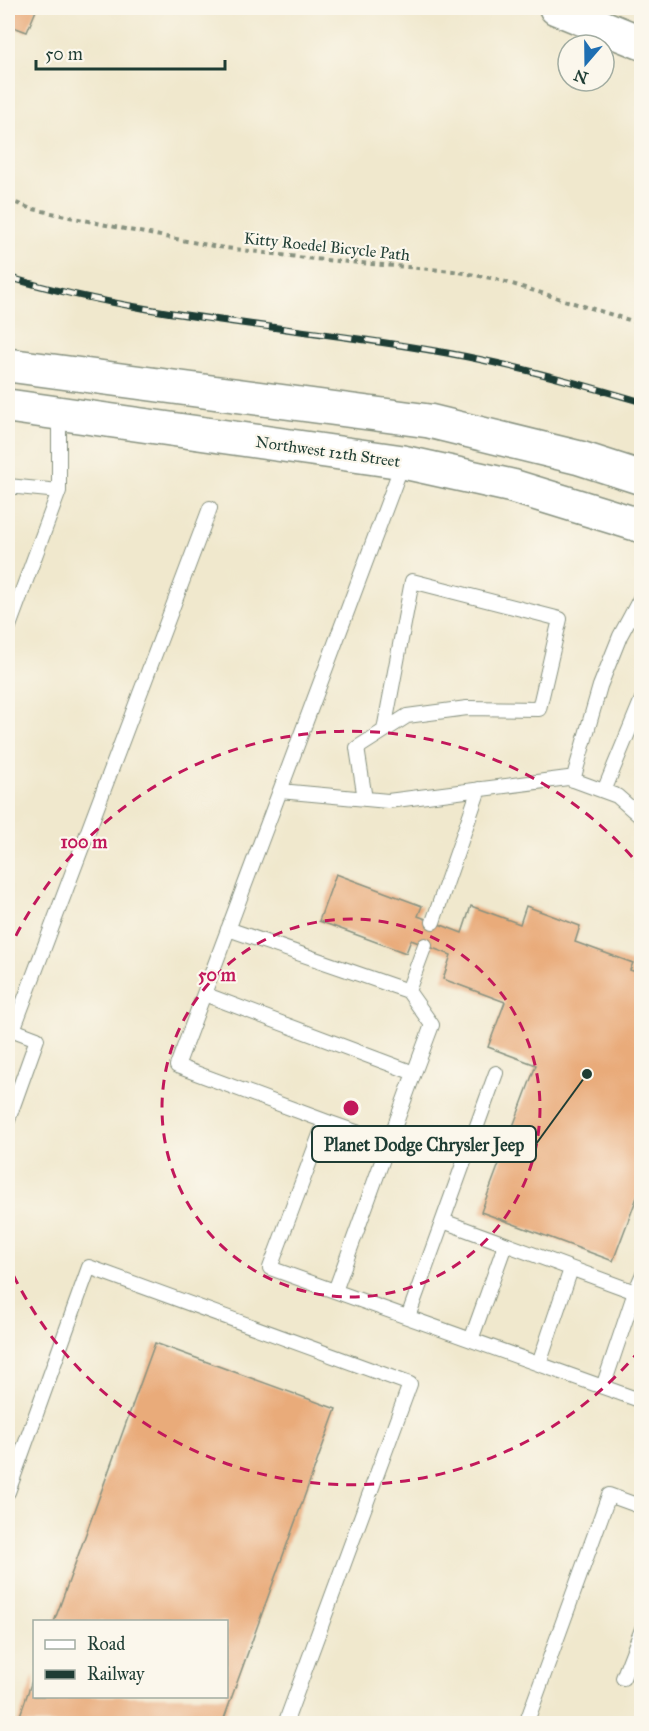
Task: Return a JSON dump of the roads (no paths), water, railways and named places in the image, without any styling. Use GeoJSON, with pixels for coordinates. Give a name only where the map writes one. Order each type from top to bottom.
{"type":"FeatureCollection","features":[{"type":"Feature","properties":{"kind":"main road"},"geometry":{"type":"LineString","coordinates":[[556,8],[642,43]]}},
{"type":"Feature","properties":{"kind":"main road"},"geometry":{"type":"LineString","coordinates":[[8,365],[429,421],[580,458],[642,478]]}},
{"type":"Feature","properties":{"kind":"main road","name":"Northwest 12th Street"},"geometry":{"type":"LineString","coordinates":[[8,406],[403,462],[512,486],[642,526]]}},
{"type":"Feature","properties":{"kind":"lane"},"geometry":{"type":"LineString","coordinates":[[8,629],[59,491],[59,413]]}},
{"type":"Feature","properties":{"kind":"lane"},"geometry":{"type":"LineString","coordinates":[[388,1143],[177,1066],[403,462]]}},
{"type":"Feature","properties":{"kind":"lane"},"geometry":{"type":"LineString","coordinates":[[8,486],[59,491]]}},
{"type":"Feature","properties":{"kind":"lane"},"geometry":{"type":"LineString","coordinates":[[8,1120],[37,1039],[10,1029],[210,508]]}},
{"type":"Feature","properties":{"kind":"lane"},"geometry":{"type":"LineString","coordinates":[[365,799],[357,748],[407,716],[467,708],[539,709],[560,619],[412,581],[384,730]]}},
{"type":"Feature","properties":{"kind":"lane"},"geometry":{"type":"LineString","coordinates":[[573,780],[600,686],[620,636],[642,595]]}},
{"type":"Feature","properties":{"kind":"lane"},"geometry":{"type":"LineString","coordinates":[[604,791],[642,699]]}},
{"type":"Feature","properties":{"kind":"lane"},"geometry":{"type":"LineString","coordinates":[[280,791],[388,801],[568,778],[617,796],[642,818]]}},
{"type":"Feature","properties":{"kind":"lane"},"geometry":{"type":"LineString","coordinates":[[433,922],[479,789]]}},
{"type":"Feature","properties":{"kind":"lane"},"geometry":{"type":"LineString","coordinates":[[228,929],[408,992],[432,1025],[335,1291]]}},
{"type":"Feature","properties":{"kind":"lane"},"geometry":{"type":"LineString","coordinates":[[408,992],[425,945]]}},
{"type":"Feature","properties":{"kind":"lane"},"geometry":{"type":"LineString","coordinates":[[204,994],[414,1073]]}},
{"type":"Feature","properties":{"kind":"lane"},"geometry":{"type":"LineString","coordinates":[[408,1317],[496,1073]]}},
{"type":"Feature","properties":{"kind":"lane"},"geometry":{"type":"LineString","coordinates":[[325,1121],[270,1268],[642,1401]]}},
{"type":"Feature","properties":{"kind":"lane"},"geometry":{"type":"LineString","coordinates":[[443,1221],[635,1292]]}},
{"type":"Feature","properties":{"kind":"lane"},"geometry":{"type":"LineString","coordinates":[[471,1340],[505,1245]]}},
{"type":"Feature","properties":{"kind":"lane"},"geometry":{"type":"LineString","coordinates":[[8,1492],[89,1267],[411,1384],[285,1724]]}},
{"type":"Feature","properties":{"kind":"lane"},"geometry":{"type":"LineString","coordinates":[[539,1364],[572,1269]]}},
{"type":"Feature","properties":{"kind":"lane"},"geometry":{"type":"LineString","coordinates":[[603,1387],[642,1276]]}},
{"type":"Feature","properties":{"kind":"lane"},"geometry":{"type":"LineString","coordinates":[[526,1724],[609,1495],[642,1507]]}},
{"type":"Feature","properties":{"kind":"lane"},"geometry":{"type":"LineString","coordinates":[[623,1678],[642,1629]]}},
{"type":"Feature","properties":{"kind":"railway"},"geometry":{"type":"LineString","coordinates":[[8,277],[62,292],[171,313],[392,344],[472,358],[545,375],[642,402]]}},
{"type":"Feature","properties":{"kind":"place","name":"Planet Dodge Chrysler Jeep"},"geometry":{"type":"Point","coordinates":[587,1074]}}]}
